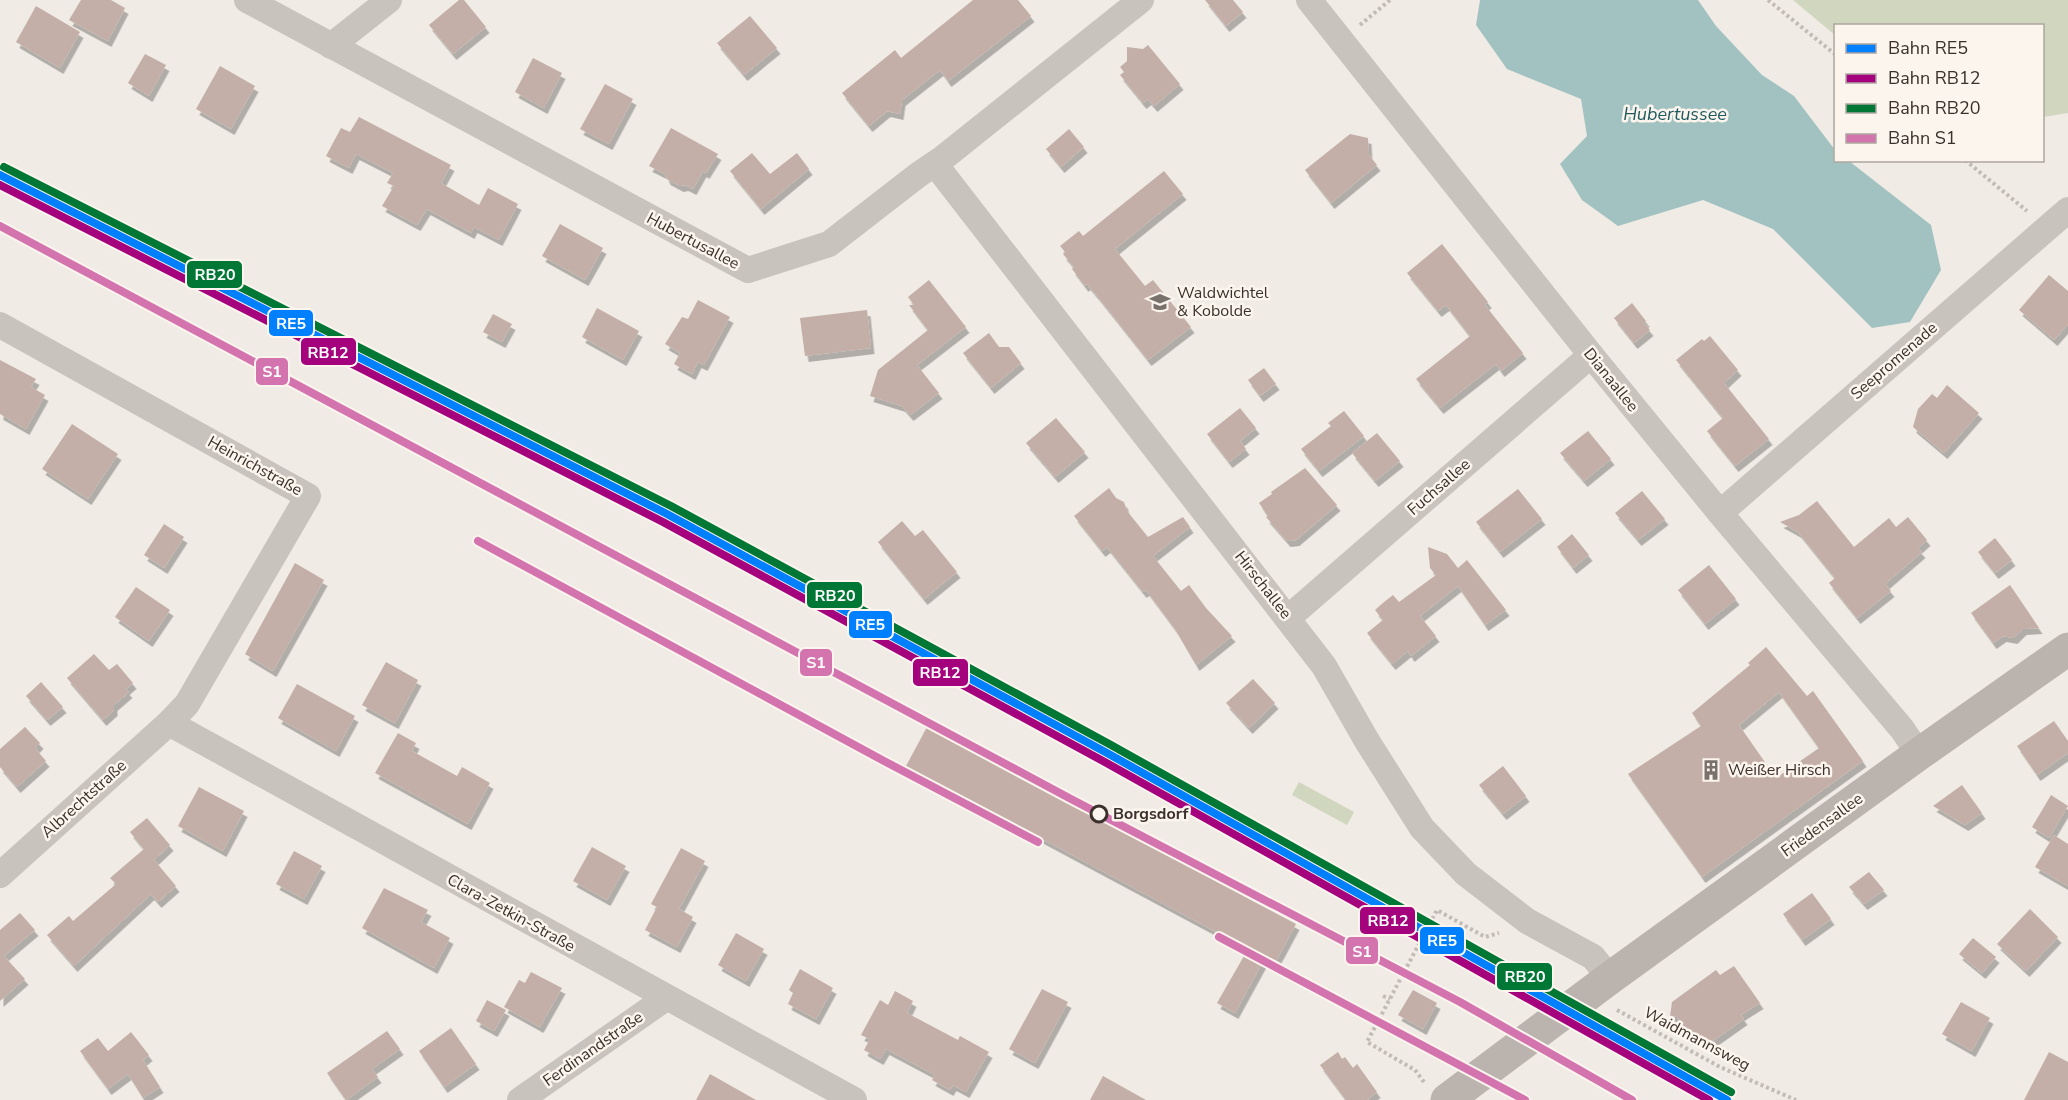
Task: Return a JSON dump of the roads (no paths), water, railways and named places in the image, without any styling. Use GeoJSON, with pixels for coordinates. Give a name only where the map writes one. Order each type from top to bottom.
{"type":"FeatureCollection","features":[{"type":"Feature","properties":{"kind":"street","name":"Hubertusallee"},"geometry":{"type":"LineString","coordinates":[[247,0],[748,270],[829,244],[935,164],[1141,0]]}},
{"type":"Feature","properties":{"kind":"street"},"geometry":{"type":"LineString","coordinates":[[331,46],[389,0]]}},
{"type":"Feature","properties":{"kind":"street","name":"Dianaallee"},"geometry":{"type":"LineString","coordinates":[[1308,0],[1591,356],[1902,729],[1919,754]]}},
{"type":"Feature","properties":{"kind":"street","name":"Hirschallee"},"geometry":{"type":"LineString","coordinates":[[935,164],[1324,666],[1367,741],[1422,828],[1466,874],[1518,914],[1593,957],[1592,991]]}},
{"type":"Feature","properties":{"kind":"street","name":"Seepromenade"},"geometry":{"type":"LineString","coordinates":[[1720,513],[2068,210]]}},
{"type":"Feature","properties":{"kind":"street","name":"Heinrichstraße"},"geometry":{"type":"LineString","coordinates":[[0,325],[308,496],[187,704],[169,723]]}},
{"type":"Feature","properties":{"kind":"street","name":"Fuchsallee"},"geometry":{"type":"LineString","coordinates":[[1288,618],[1591,356]]}},
{"type":"Feature","properties":{"kind":"street","name":"Friedensallee"},"geometry":{"type":"LineString","coordinates":[[1447,1100],[1592,991],[2068,649]]}},
{"type":"Feature","properties":{"kind":"street","name":"Albrechtstraße"},"geometry":{"type":"LineString","coordinates":[[0,875],[169,723]]}},
{"type":"Feature","properties":{"kind":"street","name":"Clara-Zetkin-Straße"},"geometry":{"type":"LineString","coordinates":[[169,723],[854,1100]]}},
{"type":"Feature","properties":{"kind":"street","name":"Ferdinandstraße"},"geometry":{"type":"LineString","coordinates":[[520,1100],[666,998]]}},
{"type":"Feature","properties":{"kind":"water","name":"Hubertussee"},"geometry":{"type":"Polygon","coordinates":[[[1480,0],[1698,0],[1716,26],[1762,75],[1794,96],[1834,149],[1834,162],[1850,162],[1931,225],[1941,270],[1910,322],[1872,328],[1773,229],[1703,200],[1618,226],[1582,200],[1560,164],[1587,136],[1581,99],[1507,69],[1476,25],[1480,0]]]}},
{"type":"Feature","properties":{"kind":"rail line","name":"RB20"},"geometry":{"type":"LineString","coordinates":[[4,167],[671,506],[1111,745],[1731,1092]]}},
{"type":"Feature","properties":{"kind":"rail line","name":"RE5"},"geometry":{"type":"LineString","coordinates":[[0,175],[667,514],[1107,753],[1727,1100]]}},
{"type":"Feature","properties":{"kind":"rail line","name":"RB12"},"geometry":{"type":"LineString","coordinates":[[0,185],[663,522],[1103,761],[1709,1100]]}},
{"type":"Feature","properties":{"kind":"rail line","name":"S1"},"geometry":{"type":"LineString","coordinates":[[0,226],[1071,799],[1460,1002],[1632,1100]]}},
{"type":"Feature","properties":{"kind":"rail line","name":"S1"},"geometry":{"type":"LineString","coordinates":[[478,541],[1038,842]]}},
{"type":"Feature","properties":{"kind":"rail line","name":"S1"},"geometry":{"type":"LineString","coordinates":[[1219,937],[1525,1100]]}},
{"type":"Feature","properties":{"kind":"place","name":"Waldwichtel & Kobolde"},"geometry":{"type":"Point","coordinates":[1160,302]}},
{"type":"Feature","properties":{"kind":"place","name":"Weißer Hirsch"},"geometry":{"type":"Point","coordinates":[1711,770]}},
{"type":"Feature","properties":{"kind":"place","name":"Borgsdorf"},"geometry":{"type":"Point","coordinates":[1099,814]}}]}
